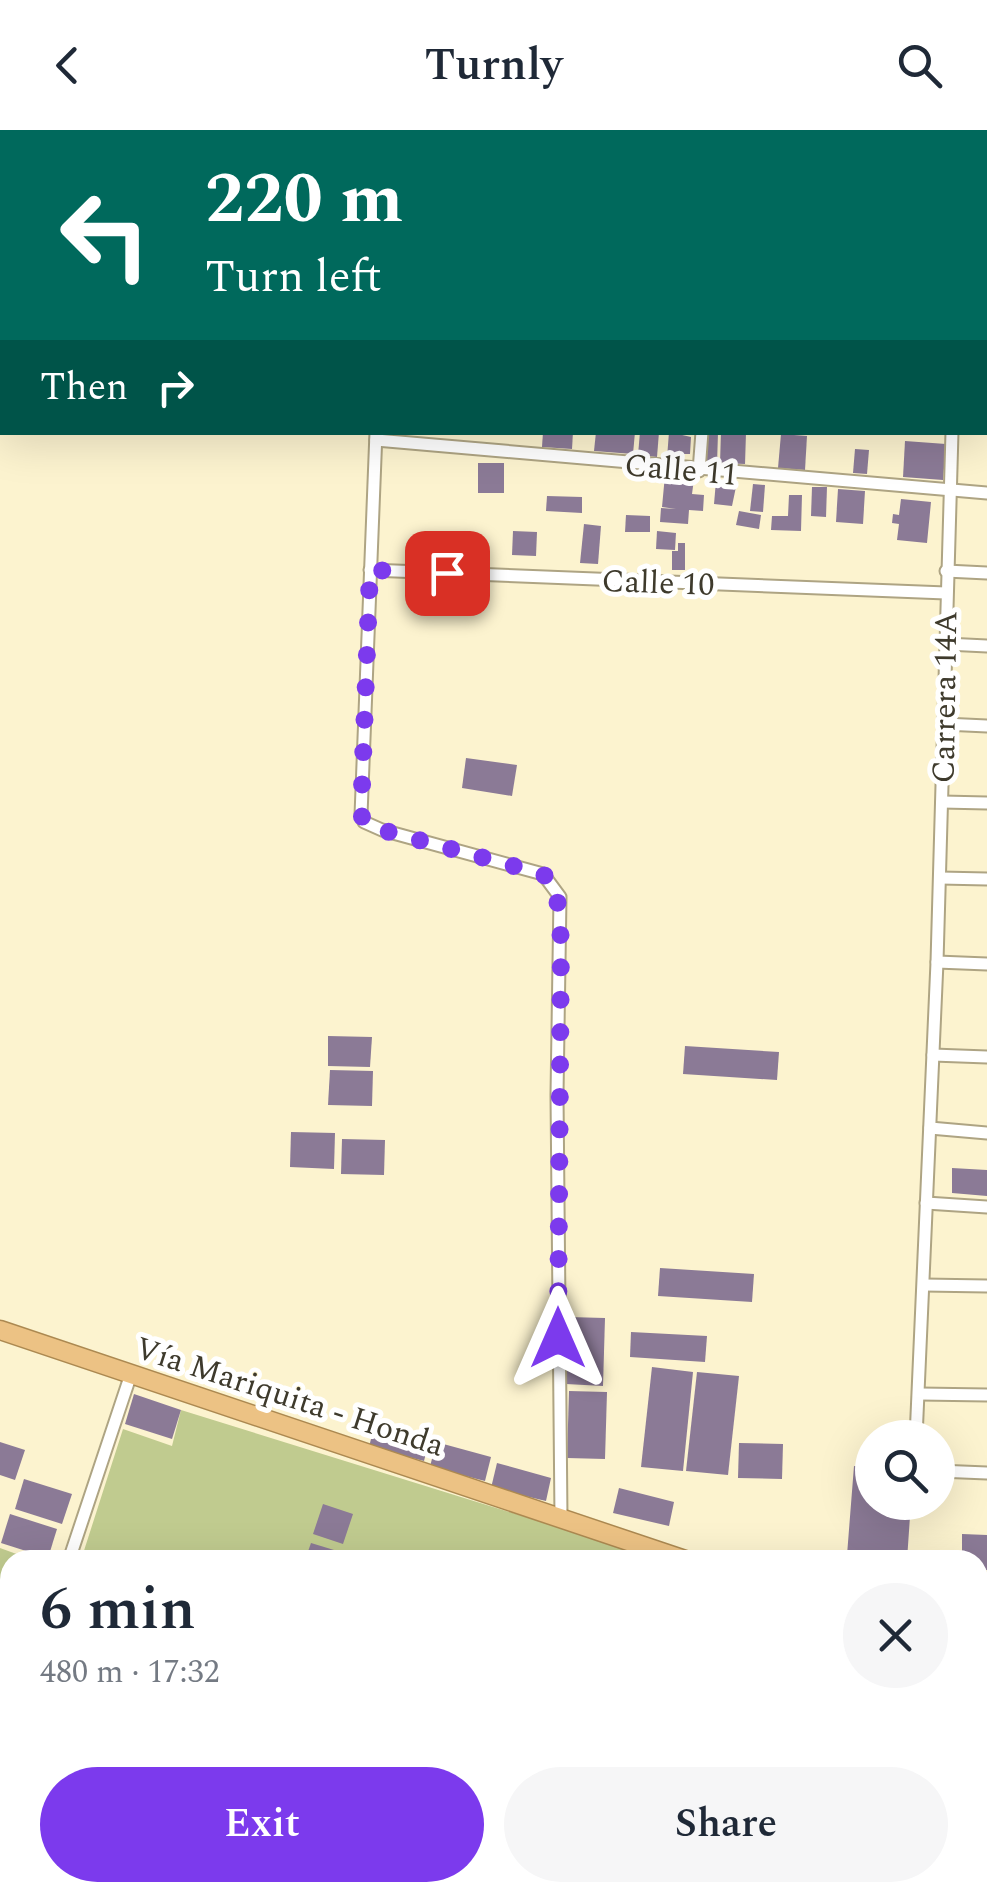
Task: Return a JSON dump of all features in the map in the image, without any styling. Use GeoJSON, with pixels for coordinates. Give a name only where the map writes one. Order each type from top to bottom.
{"type":"FeatureCollection","features":[{"type":"Feature","properties":{"kind":"highway","name":"Vía Mariquita - Honda"},"geometry":{"type":"LineString","coordinates":[[0,1330],[655,1550]]}},
{"type":"Feature","properties":{"kind":"street"},"geometry":{"type":"LineString","coordinates":[[699,471],[702,435]]}},
{"type":"Feature","properties":{"kind":"street","name":"Carrera 14A"},"geometry":{"type":"LineString","coordinates":[[918,1420],[940,878],[952,435]]}},
{"type":"Feature","properties":{"kind":"street"},"geometry":{"type":"LineString","coordinates":[[376,436],[361,814],[364,822],[543,874],[560,896],[557,1095],[561,1518]]}},
{"type":"Feature","properties":{"kind":"street","name":"Calle 11"},"geometry":{"type":"LineString","coordinates":[[376,436],[699,471],[987,493]]}},
{"type":"Feature","properties":{"kind":"street","name":"Calle 10"},"geometry":{"type":"LineString","coordinates":[[370,570],[946,594]]}},
{"type":"Feature","properties":{"kind":"street"},"geometry":{"type":"LineString","coordinates":[[946,570],[987,573]]}},
{"type":"Feature","properties":{"kind":"street"},"geometry":{"type":"LineString","coordinates":[[946,644],[987,646]]}},
{"type":"Feature","properties":{"kind":"street"},"geometry":{"type":"LineString","coordinates":[[944,724],[987,726]]}},
{"type":"Feature","properties":{"kind":"street"},"geometry":{"type":"LineString","coordinates":[[942,802],[987,803]]}},
{"type":"Feature","properties":{"kind":"street"},"geometry":{"type":"LineString","coordinates":[[940,878],[987,880]]}},
{"type":"Feature","properties":{"kind":"street"},"geometry":{"type":"LineString","coordinates":[[937,962],[987,964]]}},
{"type":"Feature","properties":{"kind":"street"},"geometry":{"type":"LineString","coordinates":[[933,1055],[987,1057]]}},
{"type":"Feature","properties":{"kind":"street"},"geometry":{"type":"LineString","coordinates":[[930,1128],[987,1133]]}},
{"type":"Feature","properties":{"kind":"street"},"geometry":{"type":"LineString","coordinates":[[926,1203],[987,1207]]}},
{"type":"Feature","properties":{"kind":"street"},"geometry":{"type":"LineString","coordinates":[[924,1285],[987,1286]]}},
{"type":"Feature","properties":{"kind":"street"},"geometry":{"type":"LineString","coordinates":[[71,1550],[131,1374]]}},
{"type":"Feature","properties":{"kind":"street"},"geometry":{"type":"LineString","coordinates":[[920,1394],[987,1395]]}},
{"type":"Feature","properties":{"kind":"street"},"geometry":{"type":"LineString","coordinates":[[955,1472],[987,1473]]}},
{"type":"Feature","properties":{"kind":"green space"},"geometry":{"type":"Polygon","coordinates":[[[181,1410],[632,1550],[84,1550],[123,1429],[172,1446],[181,1410]]]}},
{"type":"Feature","properties":{"kind":"building"},"geometry":{"type":"Polygon","coordinates":[[[543,435],[573,435],[572,449],[542,447],[543,435]]]}},
{"type":"Feature","properties":{"kind":"building"},"geometry":{"type":"Polygon","coordinates":[[[596,435],[635,435],[633,454],[594,451],[596,435]]]}},
{"type":"Feature","properties":{"kind":"building"},"geometry":{"type":"Polygon","coordinates":[[[640,435],[659,435],[657,457],[638,455],[640,435]]]}},
{"type":"Feature","properties":{"kind":"building"},"geometry":{"type":"Polygon","coordinates":[[[669,435],[691,437],[690,454],[684,454],[683,460],[667,458],[669,435]]]}},
{"type":"Feature","properties":{"kind":"building"},"geometry":{"type":"Polygon","coordinates":[[[704,435],[718,435],[717,464],[703,463],[704,435]]]}},
{"type":"Feature","properties":{"kind":"building"},"geometry":{"type":"Polygon","coordinates":[[[721,435],[746,435],[745,464],[720,463],[721,435]]]}},
{"type":"Feature","properties":{"kind":"building"},"geometry":{"type":"Polygon","coordinates":[[[781,435],[807,436],[805,470],[778,468],[781,435]]]}},
{"type":"Feature","properties":{"kind":"building"},"geometry":{"type":"Polygon","coordinates":[[[905,441],[946,444],[943,480],[903,477],[905,441]]]}},
{"type":"Feature","properties":{"kind":"building"},"geometry":{"type":"Polygon","coordinates":[[[855,449],[869,450],[867,474],[853,473],[855,449]]]}},
{"type":"Feature","properties":{"kind":"building"},"geometry":{"type":"Polygon","coordinates":[[[478,463],[504,463],[504,493],[478,493],[478,463]]]}},
{"type":"Feature","properties":{"kind":"building"},"geometry":{"type":"Polygon","coordinates":[[[665,475],[694,479],[692,494],[704,495],[703,511],[689,510],[688,524],[660,522],[661,508],[676,509],[662,507],[665,475]]]}},
{"type":"Feature","properties":{"kind":"building"},"geometry":{"type":"Polygon","coordinates":[[[716,481],[737,482],[732,506],[714,504],[716,481]]]}},
{"type":"Feature","properties":{"kind":"building"},"geometry":{"type":"Polygon","coordinates":[[[753,484],[765,485],[763,512],[750,511],[753,484]]]}},
{"type":"Feature","properties":{"kind":"building"},"geometry":{"type":"Polygon","coordinates":[[[812,487],[827,487],[826,517],[811,516],[812,487]]]}},
{"type":"Feature","properties":{"kind":"building"},"geometry":{"type":"Polygon","coordinates":[[[838,489],[865,491],[863,524],[836,522],[838,489]]]}},
{"type":"Feature","properties":{"kind":"building"},"geometry":{"type":"Polygon","coordinates":[[[789,495],[802,495],[801,531],[771,530],[772,516],[788,516],[789,495]]]}},
{"type":"Feature","properties":{"kind":"building"},"geometry":{"type":"Polygon","coordinates":[[[547,496],[582,497],[582,513],[546,511],[547,496]]]}},
{"type":"Feature","properties":{"kind":"building"},"geometry":{"type":"Polygon","coordinates":[[[901,499],[931,502],[927,543],[897,540],[899,524],[892,523],[893,514],[899,515],[901,499]]]}},
{"type":"Feature","properties":{"kind":"building"},"geometry":{"type":"Polygon","coordinates":[[[739,511],[761,515],[759,529],[736,525],[739,511]]]}},
{"type":"Feature","properties":{"kind":"building"},"geometry":{"type":"Polygon","coordinates":[[[626,515],[650,516],[650,532],[625,532],[626,515]]]}},
{"type":"Feature","properties":{"kind":"building"},"geometry":{"type":"Polygon","coordinates":[[[584,524],[601,526],[598,564],[580,563],[584,524]]]}},
{"type":"Feature","properties":{"kind":"building"},"geometry":{"type":"Polygon","coordinates":[[[513,531],[537,532],[536,556],[512,555],[513,531]]]}},
{"type":"Feature","properties":{"kind":"building"},"geometry":{"type":"Polygon","coordinates":[[[657,531],[676,533],[675,550],[656,549],[657,531]]]}},
{"type":"Feature","properties":{"kind":"building"},"geometry":{"type":"Polygon","coordinates":[[[678,543],[685,543],[685,570],[672,570],[672,551],[678,551],[678,543]]]}},
{"type":"Feature","properties":{"kind":"building"},"geometry":{"type":"Polygon","coordinates":[[[466,758],[517,765],[512,796],[462,788],[466,758]]]}},
{"type":"Feature","properties":{"kind":"building"},"geometry":{"type":"Polygon","coordinates":[[[328,1036],[372,1037],[370,1067],[328,1066],[328,1036]]]}},
{"type":"Feature","properties":{"kind":"building"},"geometry":{"type":"Polygon","coordinates":[[[685,1046],[779,1052],[777,1080],[683,1074],[685,1046]]]}},
{"type":"Feature","properties":{"kind":"building"},"geometry":{"type":"Polygon","coordinates":[[[330,1070],[373,1071],[372,1106],[328,1105],[330,1070]]]}},
{"type":"Feature","properties":{"kind":"building"},"geometry":{"type":"Polygon","coordinates":[[[291,1132],[335,1133],[334,1169],[290,1167],[291,1132]]]}},
{"type":"Feature","properties":{"kind":"building"},"geometry":{"type":"Polygon","coordinates":[[[342,1139],[385,1140],[384,1175],[341,1174],[342,1139]]]}},
{"type":"Feature","properties":{"kind":"building"},"geometry":{"type":"Polygon","coordinates":[[[952,1168],[987,1170],[987,1196],[952,1193],[952,1168]]]}},
{"type":"Feature","properties":{"kind":"building"},"geometry":{"type":"Polygon","coordinates":[[[660,1268],[754,1274],[752,1302],[658,1296],[660,1268]]]}},
{"type":"Feature","properties":{"kind":"building"},"geometry":{"type":"Polygon","coordinates":[[[568,1317],[605,1318],[603,1386],[566,1384],[568,1317]]]}},
{"type":"Feature","properties":{"kind":"building"},"geometry":{"type":"Polygon","coordinates":[[[631,1332],[707,1336],[705,1362],[630,1357],[631,1332]]]}},
{"type":"Feature","properties":{"kind":"building"},"geometry":{"type":"Polygon","coordinates":[[[652,1367],[693,1372],[683,1471],[641,1467],[652,1367]]]}},
{"type":"Feature","properties":{"kind":"building"},"geometry":{"type":"Polygon","coordinates":[[[697,1372],[739,1376],[728,1475],[686,1471],[697,1372]]]}},
{"type":"Feature","properties":{"kind":"building"},"geometry":{"type":"Polygon","coordinates":[[[569,1391],[607,1392],[605,1459],[567,1458],[569,1391]]]}},
{"type":"Feature","properties":{"kind":"building"},"geometry":{"type":"Polygon","coordinates":[[[134,1394],[181,1410],[172,1439],[125,1424],[134,1394]]]}},
{"type":"Feature","properties":{"kind":"building"},"geometry":{"type":"Polygon","coordinates":[[[375,1423],[430,1437],[424,1461],[369,1447],[375,1423]]]}},
{"type":"Feature","properties":{"kind":"building"},"geometry":{"type":"Polygon","coordinates":[[[0,1442],[25,1450],[15,1480],[0,1475],[0,1442]]]}},
{"type":"Feature","properties":{"kind":"building"},"geometry":{"type":"Polygon","coordinates":[[[436,1442],[491,1457],[485,1481],[430,1467],[436,1442]]]}},
{"type":"Feature","properties":{"kind":"building"},"geometry":{"type":"Polygon","coordinates":[[[739,1443],[783,1444],[782,1479],[738,1478],[739,1443]]]}},
{"type":"Feature","properties":{"kind":"building"},"geometry":{"type":"Polygon","coordinates":[[[497,1463],[551,1478],[546,1501],[491,1488],[497,1463]]]}},
{"type":"Feature","properties":{"kind":"building"},"geometry":{"type":"Polygon","coordinates":[[[854,1466],[855,1520],[910,1520],[908,1550],[847,1550],[854,1466]]]}},
{"type":"Feature","properties":{"kind":"building"},"geometry":{"type":"Polygon","coordinates":[[[24,1479],[72,1494],[62,1524],[15,1509],[24,1479]]]}},
{"type":"Feature","properties":{"kind":"building"},"geometry":{"type":"Polygon","coordinates":[[[619,1488],[674,1502],[669,1526],[613,1513],[619,1488]]]}},
{"type":"Feature","properties":{"kind":"building"},"geometry":{"type":"Polygon","coordinates":[[[323,1504],[353,1514],[343,1544],[313,1534],[323,1504]]]}},
{"type":"Feature","properties":{"kind":"building"},"geometry":{"type":"Polygon","coordinates":[[[10,1514],[57,1529],[50,1550],[23,1550],[1,1543],[10,1514]]]}},
{"type":"Feature","properties":{"kind":"building"},"geometry":{"type":"Polygon","coordinates":[[[962,1534],[987,1535],[987,1550],[962,1550],[962,1534]]]}},
{"type":"Feature","properties":{"kind":"building"},"geometry":{"type":"Polygon","coordinates":[[[311,1543],[334,1550],[309,1550],[311,1543]]]}},
{"type":"Feature","properties":{"kind":"route"},"geometry":{"type":"LineString","coordinates":[[447,573],[370,570],[361,814],[364,822],[382,830],[543,874],[560,896],[558,1338]]}}]}
